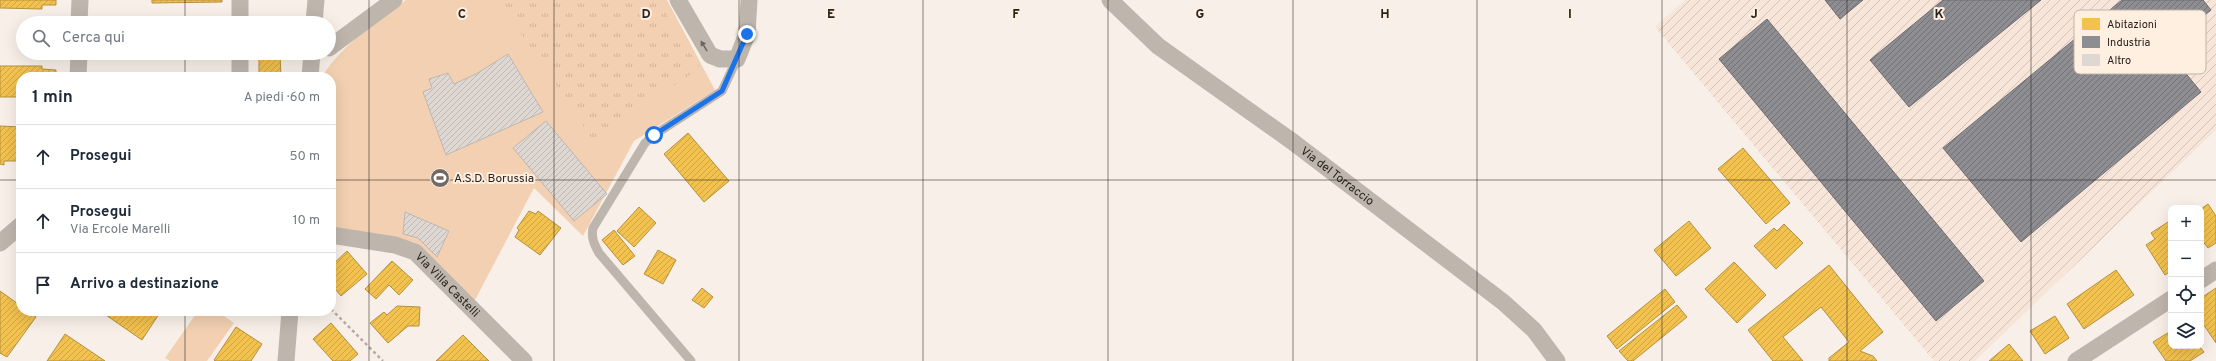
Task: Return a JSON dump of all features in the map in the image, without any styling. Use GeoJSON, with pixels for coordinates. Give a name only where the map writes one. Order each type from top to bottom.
{"type":"FeatureCollection","features":[{"type":"Feature","properties":{"kind":"street"},"geometry":{"type":"LineString","coordinates":[[79,16],[80,0]]}},
{"type":"Feature","properties":{"kind":"street"},"geometry":{"type":"LineString","coordinates":[[240,0],[240,16]]}},
{"type":"Feature","properties":{"kind":"street"},"geometry":{"type":"LineString","coordinates":[[315,16],[316,0]]}},
{"type":"Feature","properties":{"kind":"street"},"geometry":{"type":"LineString","coordinates":[[336,43],[394,0]]}},
{"type":"Feature","properties":{"kind":"street"},"geometry":{"type":"LineString","coordinates":[[678,0],[710,55],[720,59],[737,59],[747,34],[749,0]]}},
{"type":"Feature","properties":{"kind":"street","name":"Via del Torraccio"},"geometry":{"type":"LineString","coordinates":[[1110,0],[1158,46],[1293,142],[1503,302],[1534,330],[1557,361]]}},
{"type":"Feature","properties":{"kind":"street"},"geometry":{"type":"LineString","coordinates":[[78,72],[79,60]]}},
{"type":"Feature","properties":{"kind":"street"},"geometry":{"type":"LineString","coordinates":[[240,60],[240,72]]}},
{"type":"Feature","properties":{"kind":"street"},"geometry":{"type":"LineString","coordinates":[[311,72],[314,60]]}},
{"type":"Feature","properties":{"kind":"street"},"geometry":{"type":"LineString","coordinates":[[0,243],[16,229]]}},
{"type":"Feature","properties":{"kind":"street","name":"Via Villa Castelli"},"geometry":{"type":"LineString","coordinates":[[336,236],[390,244],[415,252],[524,361]]}},
{"type":"Feature","properties":{"kind":"street"},"geometry":{"type":"LineString","coordinates":[[2204,278],[2216,270]]}},
{"type":"Feature","properties":{"kind":"street"},"geometry":{"type":"LineString","coordinates":[[2076,361],[2168,301]]}},
{"type":"Feature","properties":{"kind":"street"},"geometry":{"type":"LineString","coordinates":[[286,361],[290,316]]}},
{"type":"Feature","properties":{"kind":"lane"},"geometry":{"type":"LineString","coordinates":[[691,361],[598,253],[593,242],[592,234],[593,228],[645,143],[654,135],[722,91],[737,59]]}},
{"type":"Feature","properties":{"kind":"path"},"geometry":{"type":"LineString","coordinates":[[336,314],[383,361]]}},
{"type":"Feature","properties":{"kind":"shaded area"},"geometry":{"type":"Polygon","coordinates":[[[1685,0],[2216,0],[2216,130],[1975,361],[1934,361],[1655,27],[1685,0]]]}},
{"type":"Feature","properties":{"kind":"green space"},"geometry":{"type":"Polygon","coordinates":[[[406,0],[667,0],[715,90],[634,141],[583,236],[534,188],[475,300],[414,242],[336,231],[336,72],[325,72],[351,43],[406,0]]]}},
{"type":"Feature","properties":{"kind":"green space"},"geometry":{"type":"Polygon","coordinates":[[[498,0],[657,0],[700,68],[593,140],[498,0]]]}},
{"type":"Feature","properties":{"kind":"green space"},"geometry":{"type":"Polygon","coordinates":[[[194,316],[224,316],[234,323],[207,361],[170,361],[165,358],[194,316]]]}},
{"type":"Feature","properties":{"kind":"building: Abitazioni"},"geometry":{"type":"Polygon","coordinates":[[[0,0],[56,0],[56,5],[42,5],[42,9],[0,8],[0,0]]]}},
{"type":"Feature","properties":{"kind":"building: Abitazioni"},"geometry":{"type":"Polygon","coordinates":[[[152,0],[222,0],[222,2],[152,3],[152,0]]]}},
{"type":"Feature","properties":{"kind":"building: Abitazioni"},"geometry":{"type":"Polygon","coordinates":[[[259,60],[280,60],[281,72],[259,72],[259,60]]]}},
{"type":"Feature","properties":{"kind":"building: Abitazioni"},"geometry":{"type":"Polygon","coordinates":[[[0,66],[42,66],[42,69],[56,70],[56,72],[16,72],[16,97],[0,97],[0,66]]]}},
{"type":"Feature","properties":{"kind":"building: Abitazioni"},"geometry":{"type":"Polygon","coordinates":[[[0,126],[16,127],[16,161],[4,161],[4,165],[0,164],[0,126]]]}},
{"type":"Feature","properties":{"kind":"building: Abitazioni"},"geometry":{"type":"Polygon","coordinates":[[[688,133],[729,181],[704,202],[664,154],[688,133]]]}},
{"type":"Feature","properties":{"kind":"building: Abitazioni"},"geometry":{"type":"Polygon","coordinates":[[[1743,148],[1790,203],[1766,224],[1718,169],[1743,148]]]}},
{"type":"Feature","properties":{"kind":"building: Abitazioni"},"geometry":{"type":"Polygon","coordinates":[[[2208,204],[2216,216],[2216,243],[2208,248],[2204,243],[2204,207],[2208,204]]]}},
{"type":"Feature","properties":{"kind":"building: Abitazioni"},"geometry":{"type":"Polygon","coordinates":[[[639,207],[656,223],[634,247],[617,231],[639,207]]]}},
{"type":"Feature","properties":{"kind":"building: Abitazioni"},"geometry":{"type":"Polygon","coordinates":[[[529,211],[536,214],[538,211],[561,228],[540,255],[515,237],[519,230],[517,228],[529,211]]]}},
{"type":"Feature","properties":{"kind":"building: Abitazioni"},"geometry":{"type":"Polygon","coordinates":[[[1689,221],[1711,248],[1676,276],[1654,250],[1689,221]]]}},
{"type":"Feature","properties":{"kind":"building: Abitazioni"},"geometry":{"type":"Polygon","coordinates":[[[2168,222],[2168,273],[2165,275],[2146,245],[2155,239],[2151,233],[2168,222]]]}},
{"type":"Feature","properties":{"kind":"building: Abitazioni"},"geometry":{"type":"Polygon","coordinates":[[[1784,224],[1803,243],[1776,269],[1754,246],[1774,228],[1777,231],[1784,224]]]}},
{"type":"Feature","properties":{"kind":"building: Abitazioni"},"geometry":{"type":"Polygon","coordinates":[[[614,230],[635,256],[623,265],[602,240],[614,230]]]}},
{"type":"Feature","properties":{"kind":"building: Abitazioni"},"geometry":{"type":"Polygon","coordinates":[[[658,250],[676,260],[663,284],[644,274],[658,250]]]}},
{"type":"Feature","properties":{"kind":"building: Abitazioni"},"geometry":{"type":"Polygon","coordinates":[[[347,251],[367,274],[341,296],[336,290],[336,261],[347,251]]]}},
{"type":"Feature","properties":{"kind":"building: Abitazioni"},"geometry":{"type":"Polygon","coordinates":[[[392,261],[413,280],[399,295],[389,285],[376,299],[365,289],[392,261]]]}},
{"type":"Feature","properties":{"kind":"building: Abitazioni"},"geometry":{"type":"Polygon","coordinates":[[[1734,262],[1766,295],[1737,323],[1705,289],[1734,262]]]}},
{"type":"Feature","properties":{"kind":"building: Abitazioni"},"geometry":{"type":"Polygon","coordinates":[[[1829,265],[1883,332],[1860,351],[1873,356],[1877,361],[1829,361],[1829,358],[1849,342],[1821,307],[1783,337],[1803,361],[1773,361],[1748,330],[1829,265]]]}},
{"type":"Feature","properties":{"kind":"building: Abitazioni"},"geometry":{"type":"Polygon","coordinates":[[[2116,270],[2134,295],[2084,329],[2067,304],[2116,270]]]}},
{"type":"Feature","properties":{"kind":"building: Abitazioni"},"geometry":{"type":"Polygon","coordinates":[[[702,288],[713,297],[704,308],[692,300],[702,288]]]}},
{"type":"Feature","properties":{"kind":"building: Abitazioni"},"geometry":{"type":"Polygon","coordinates":[[[2216,288],[2216,343],[2204,325],[2204,296],[2216,288]]]}},
{"type":"Feature","properties":{"kind":"building: Abitazioni"},"geometry":{"type":"Polygon","coordinates":[[[1665,289],[1675,302],[1617,349],[1607,336],[1665,289]]]}},
{"type":"Feature","properties":{"kind":"building: Abitazioni"},"geometry":{"type":"Polygon","coordinates":[[[0,291],[16,302],[16,316],[36,317],[7,357],[0,353],[0,291]]]}},
{"type":"Feature","properties":{"kind":"building: Abitazioni"},"geometry":{"type":"Polygon","coordinates":[[[1677,305],[1687,317],[1633,361],[1628,361],[1619,351],[1677,305]]]}},
{"type":"Feature","properties":{"kind":"building: Abitazioni"},"geometry":{"type":"Polygon","coordinates":[[[397,306],[420,307],[419,326],[408,326],[388,343],[370,323],[384,312],[387,315],[397,306]]]}},
{"type":"Feature","properties":{"kind":"building: Abitazioni"},"geometry":{"type":"Polygon","coordinates":[[[107,316],[158,316],[142,340],[107,316]]]}},
{"type":"Feature","properties":{"kind":"building: Abitazioni"},"geometry":{"type":"Polygon","coordinates":[[[2055,316],[2069,338],[2045,354],[2030,331],[2055,316]]]}},
{"type":"Feature","properties":{"kind":"building: Abitazioni"},"geometry":{"type":"Polygon","coordinates":[[[331,323],[358,354],[350,361],[333,361],[313,339],[331,323]]]}},
{"type":"Feature","properties":{"kind":"building: Abitazioni"},"geometry":{"type":"Polygon","coordinates":[[[236,327],[262,344],[251,361],[215,361],[214,360],[236,327]]]}},
{"type":"Feature","properties":{"kind":"building: Abitazioni"},"geometry":{"type":"Polygon","coordinates":[[[2168,333],[2168,349],[2202,349],[2204,352],[2190,361],[2166,361],[2153,342],[2168,333]]]}},
{"type":"Feature","properties":{"kind":"building: Abitazioni"},"geometry":{"type":"Polygon","coordinates":[[[65,334],[105,361],[47,361],[65,334]]]}},
{"type":"Feature","properties":{"kind":"building: Abitazioni"},"geometry":{"type":"Polygon","coordinates":[[[463,335],[489,361],[436,361],[463,335]]]}},
{"type":"Feature","properties":{"kind":"building: Abitazioni"},"geometry":{"type":"Polygon","coordinates":[[[2009,344],[2023,361],[1989,361],[2009,344]]]}},
{"type":"Feature","properties":{"kind":"building: Industria"},"geometry":{"type":"Polygon","coordinates":[[[1825,0],[1863,0],[1840,19],[1825,0]]]}},
{"type":"Feature","properties":{"kind":"building: Industria"},"geometry":{"type":"Polygon","coordinates":[[[1943,0],[2041,0],[1909,107],[1870,60],[1943,0]]]}},
{"type":"Feature","properties":{"kind":"building: Industria"},"geometry":{"type":"Polygon","coordinates":[[[2122,0],[2203,0],[2211,10],[2206,14],[2206,10],[2110,10],[2122,0]]]}},
{"type":"Feature","properties":{"kind":"building: Industria"},"geometry":{"type":"Polygon","coordinates":[[[1767,19],[1984,281],[1936,321],[1719,59],[1767,19]]]}},
{"type":"Feature","properties":{"kind":"building: Industria"},"geometry":{"type":"Polygon","coordinates":[[[2074,40],[2074,74],[2186,74],[2201,92],[2021,242],[1943,148],[2074,40]]]}},
{"type":"Feature","properties":{"kind":"building: Altro"},"geometry":{"type":"Polygon","coordinates":[[[508,54],[543,112],[446,155],[423,92],[432,88],[429,79],[448,73],[454,84],[476,74],[508,54]]]}},
{"type":"Feature","properties":{"kind":"building: Altro"},"geometry":{"type":"Polygon","coordinates":[[[546,121],[607,194],[574,221],[513,148],[546,121]]]}},
{"type":"Feature","properties":{"kind":"building: Altro"},"geometry":{"type":"Polygon","coordinates":[[[405,212],[449,231],[437,257],[418,238],[403,234],[405,212]]]}},
{"type":"Feature","properties":{"kind":"place","name":"A.S.D. Borussia"},"geometry":{"type":"Point","coordinates":[440,178]}},
{"type":"Feature","properties":{"kind":"route"},"geometry":{"type":"LineString","coordinates":[[654,135],[722,91],[747,34]]}}]}
